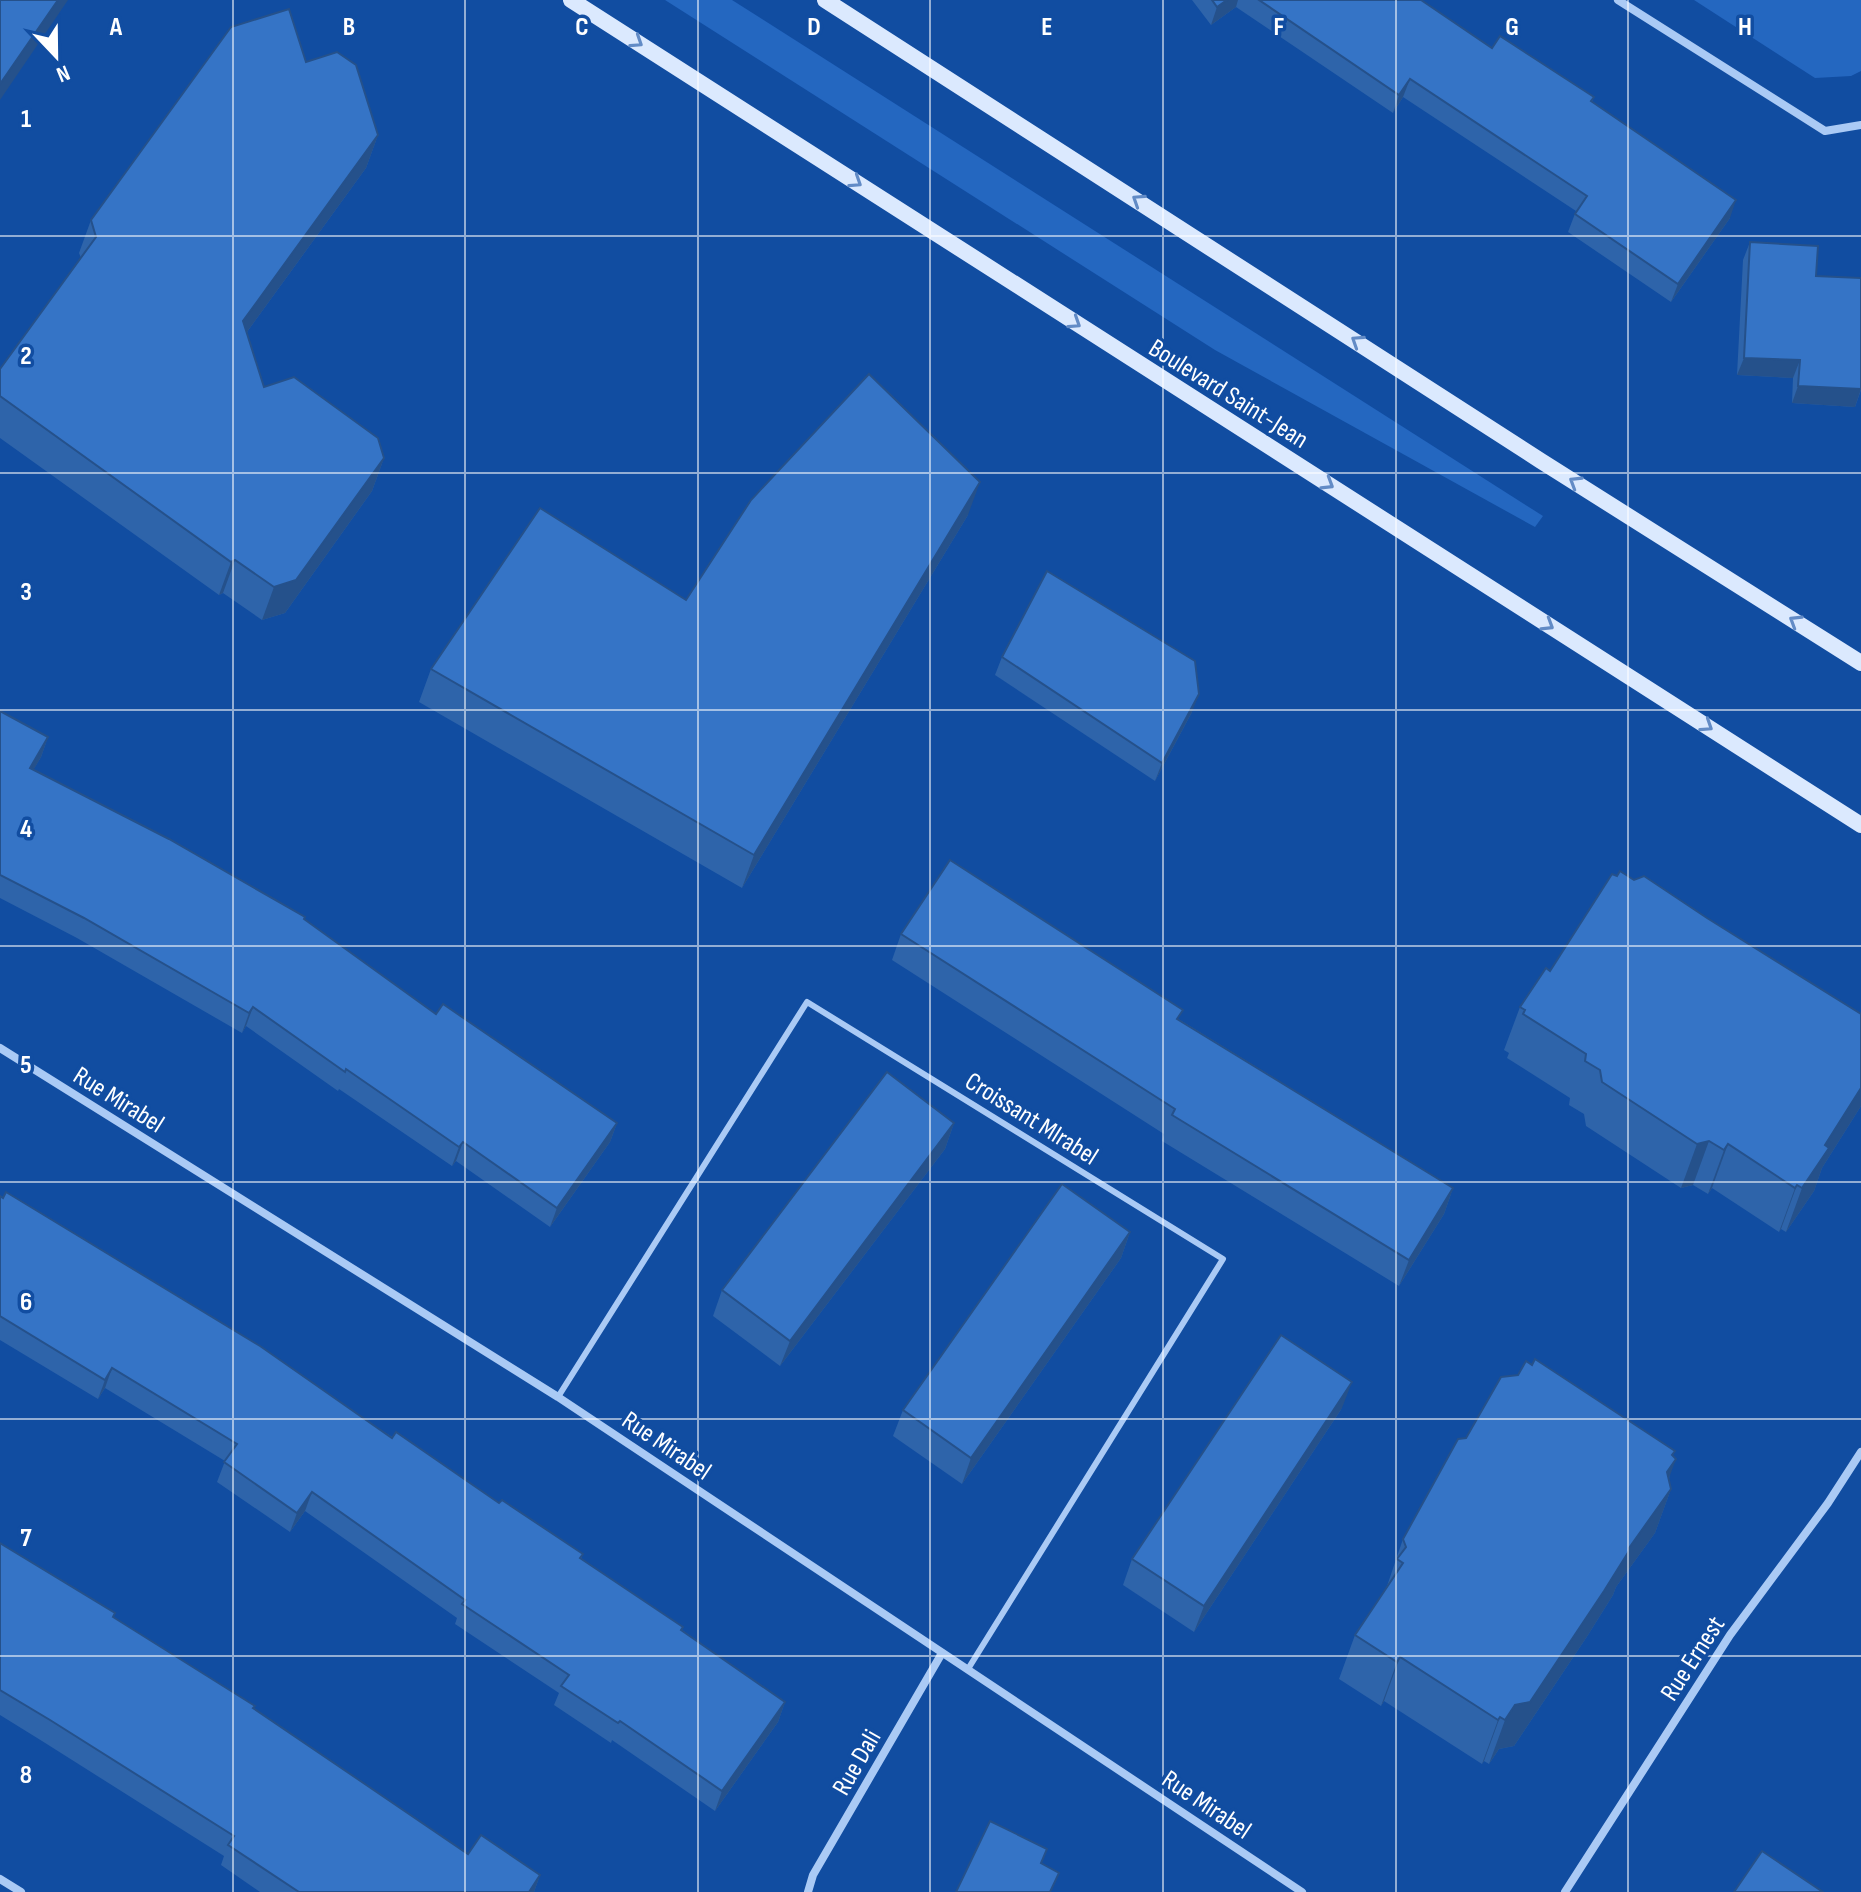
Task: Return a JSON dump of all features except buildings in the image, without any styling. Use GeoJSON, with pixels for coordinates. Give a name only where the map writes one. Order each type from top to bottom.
{"type":"FeatureCollection","features":[{"type":"Feature","properties":{"kind":"main road","name":"Boulevard Saint-Jean"},"geometry":{"type":"LineString","coordinates":[[571,0],[1861,825]]}},
{"type":"Feature","properties":{"kind":"main road"},"geometry":{"type":"LineString","coordinates":[[825,0],[1861,663]]}},
{"type":"Feature","properties":{"kind":"street"},"geometry":{"type":"LineString","coordinates":[[1618,0],[1825,131],[1861,125]]}},
{"type":"Feature","properties":{"kind":"street","name":"Rue Mirabel"},"geometry":{"type":"LineString","coordinates":[[0,1048],[558,1397],[1302,1892]]}},
{"type":"Feature","properties":{"kind":"street","name":"Rue Ernest"},"geometry":{"type":"LineString","coordinates":[[1565,1892],[1730,1635],[1828,1503],[1861,1452]]}},
{"type":"Feature","properties":{"kind":"street","name":"Rue Dali"},"geometry":{"type":"LineString","coordinates":[[808,1892],[813,1875],[942,1653]]}},
{"type":"Feature","properties":{"kind":"street"},"geometry":{"type":"LineString","coordinates":[[0,1879],[21,1892]]}},
{"type":"Feature","properties":{"kind":"lane","name":"Croissant MIrabel"},"geometry":{"type":"LineString","coordinates":[[558,1397],[807,1002],[1223,1259],[968,1669]]}},
{"type":"Feature","properties":{"kind":"shaded area"},"geometry":{"type":"Polygon","coordinates":[[[665,0],[732,0],[1543,516],[1535,527],[1215,350],[665,0]]]}},
{"type":"Feature","properties":{"kind":"shaded area"},"geometry":{"type":"Polygon","coordinates":[[[1694,0],[1861,0],[1861,71],[1851,76],[1815,78],[1694,0]]]}}]}
